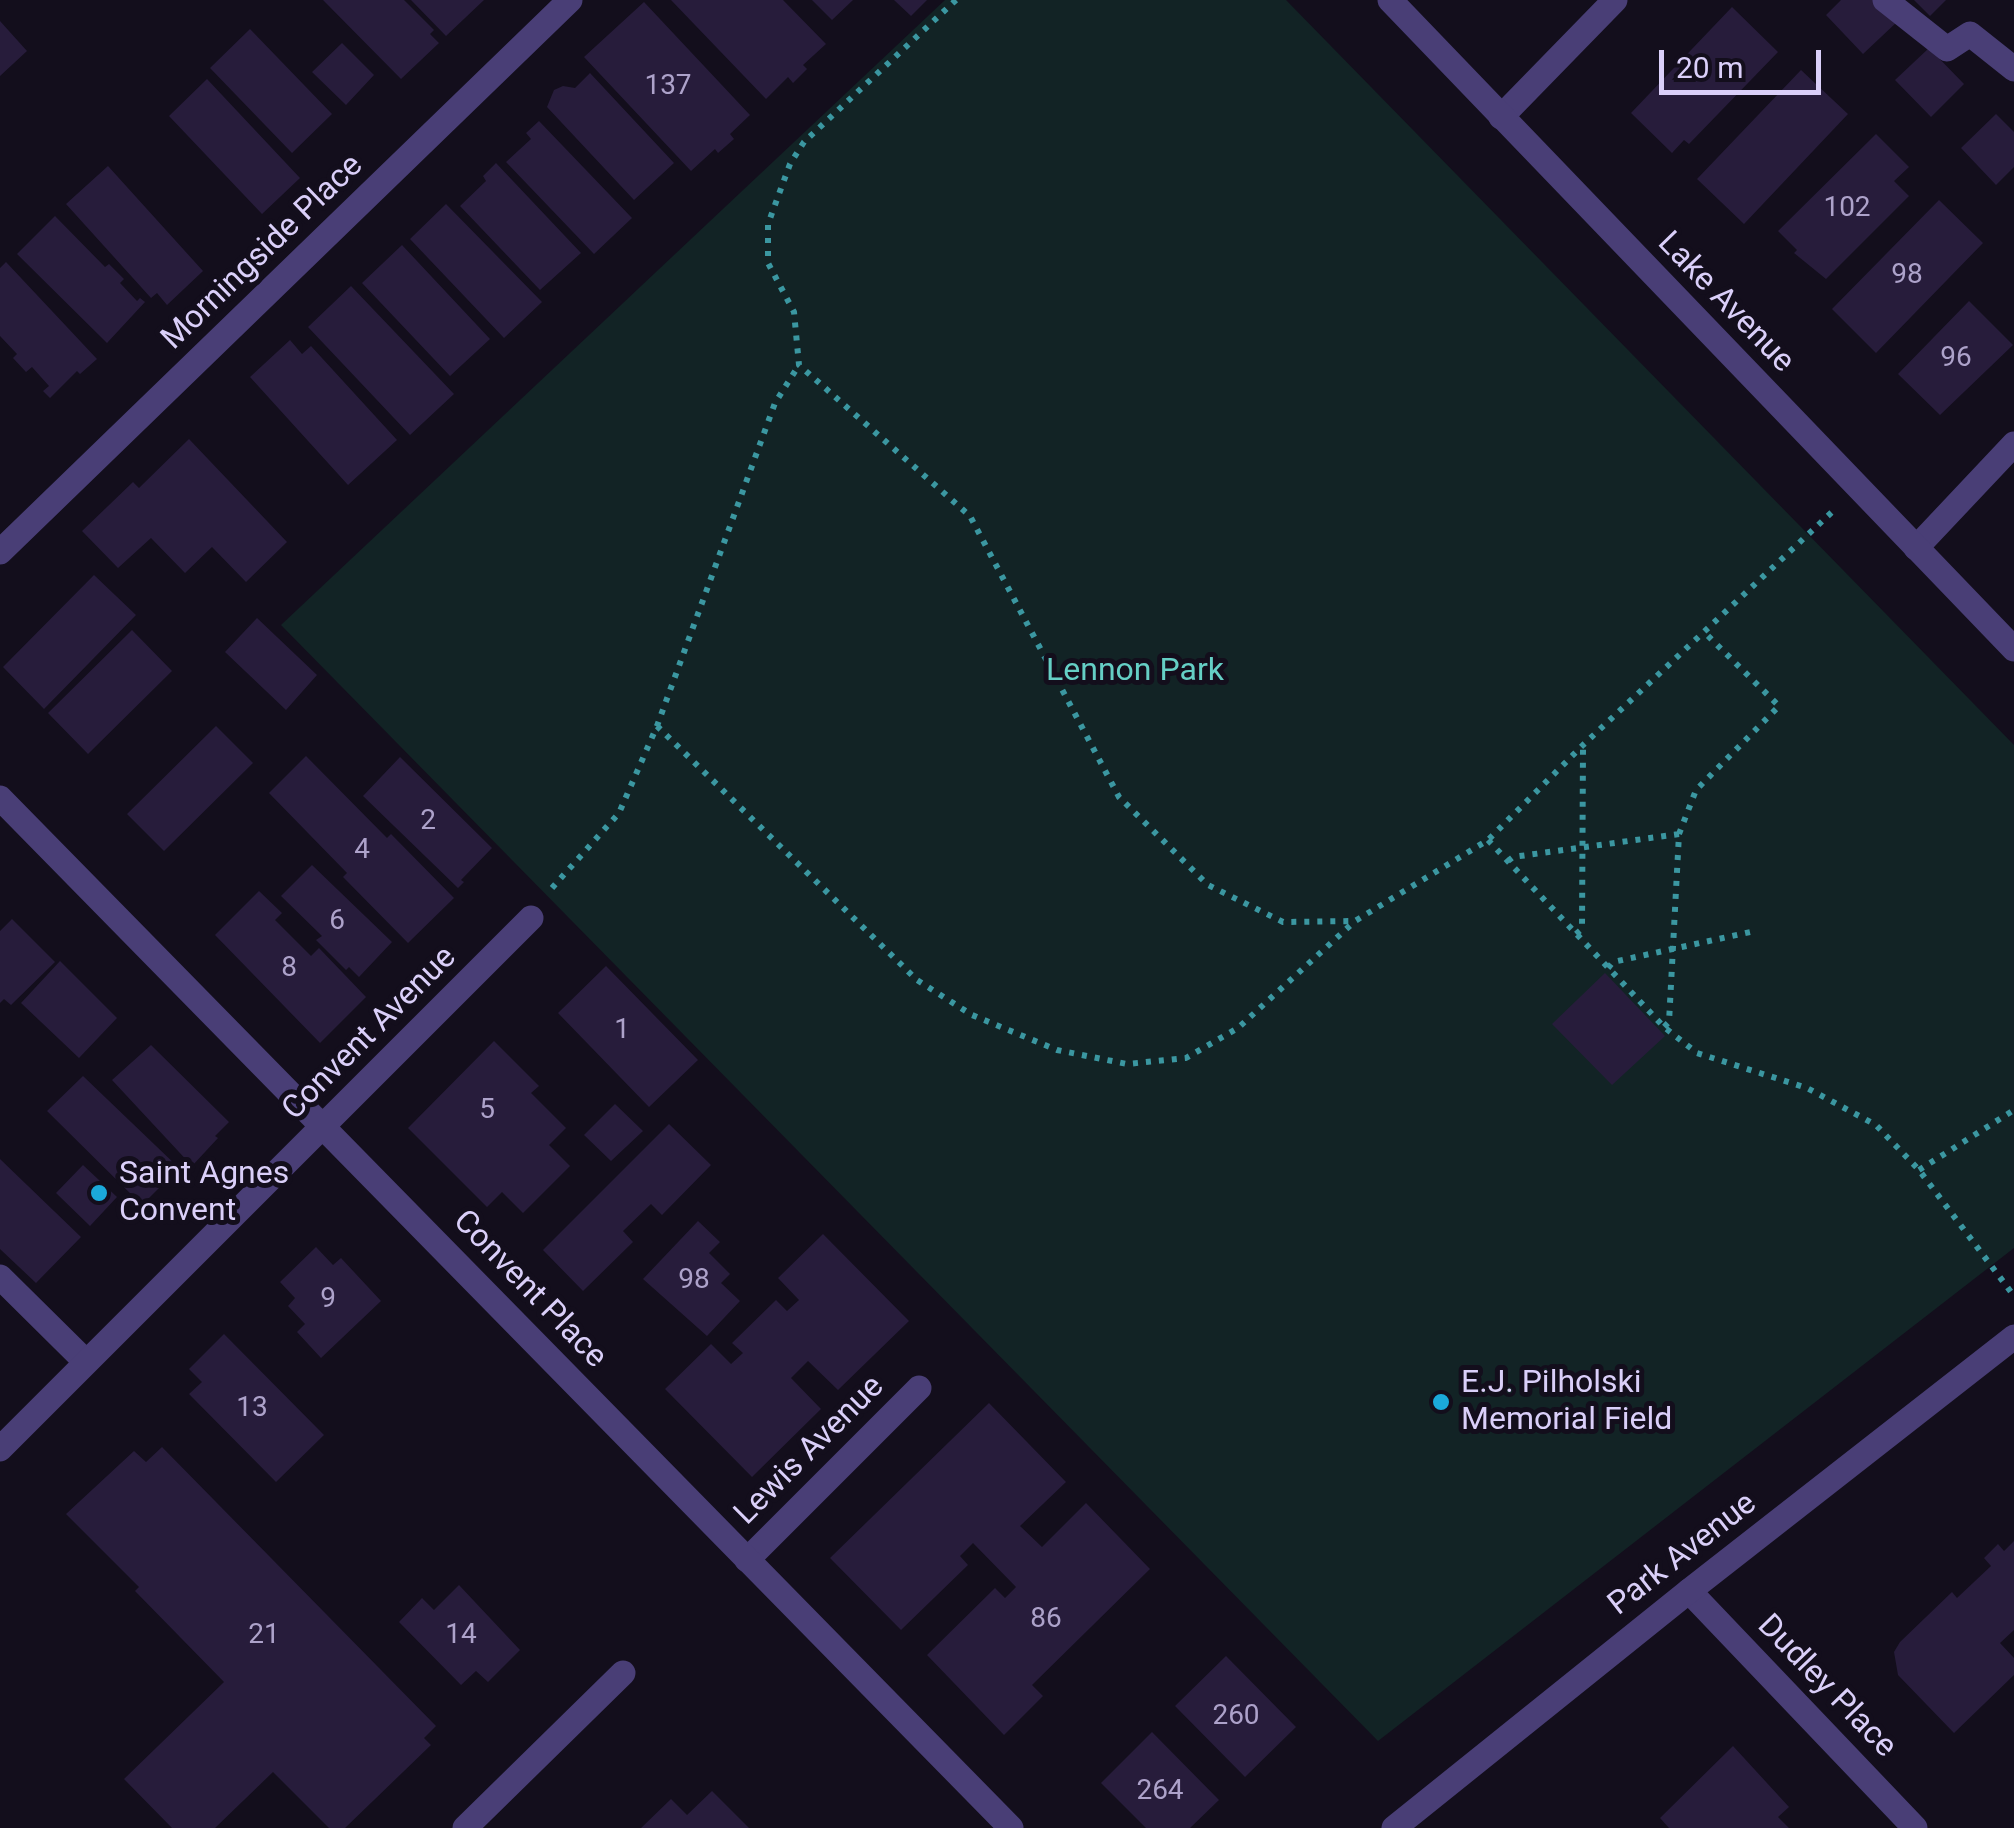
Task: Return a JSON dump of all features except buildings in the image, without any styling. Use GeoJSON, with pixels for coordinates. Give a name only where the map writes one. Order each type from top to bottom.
{"type":"FeatureCollection","features":[{"type":"Feature","properties":{"kind":"street","name":"Morningside Place"},"geometry":{"type":"LineString","coordinates":[[0,552],[570,0]]}},
{"type":"Feature","properties":{"kind":"street","name":"Lake Avenue"},"geometry":{"type":"LineString","coordinates":[[1390,0],[2014,649]]}},
{"type":"Feature","properties":{"kind":"street"},"geometry":{"type":"LineString","coordinates":[[1501,117],[1615,0]]}},
{"type":"Feature","properties":{"kind":"street"},"geometry":{"type":"LineString","coordinates":[[1885,0],[1947,49],[1970,34],[2014,70]]}},
{"type":"Feature","properties":{"kind":"street"},"geometry":{"type":"LineString","coordinates":[[1916,548],[2014,444]]}},
{"type":"Feature","properties":{"kind":"street","name":"Convent Place"},"geometry":{"type":"LineString","coordinates":[[0,798],[1011,1828]]}},
{"type":"Feature","properties":{"kind":"street","name":"Convent Avenue"},"geometry":{"type":"LineString","coordinates":[[0,1449],[531,918]]}},
{"type":"Feature","properties":{"kind":"street"},"geometry":{"type":"LineString","coordinates":[[0,1277],[85,1361]]}},
{"type":"Feature","properties":{"kind":"street","name":"Park Avenue"},"geometry":{"type":"LineString","coordinates":[[1394,1828],[2014,1337]]}},
{"type":"Feature","properties":{"kind":"street","name":"Lewis Avenue"},"geometry":{"type":"LineString","coordinates":[[748,1560],[919,1388]]}},
{"type":"Feature","properties":{"kind":"street","name":"Dudley Place"},"geometry":{"type":"LineString","coordinates":[[1689,1591],[1916,1828]]}},
{"type":"Feature","properties":{"kind":"street"},"geometry":{"type":"LineString","coordinates":[[465,1828],[624,1673]]}},
{"type":"Feature","properties":{"kind":"path"},"geometry":{"type":"LineString","coordinates":[[531,918],[562,874],[619,813],[658,726],[775,403],[799,366],[794,312],[768,263],[768,224],[790,164],[804,142],[956,0]]}},
{"type":"Feature","properties":{"kind":"path"},"geometry":{"type":"LineString","coordinates":[[799,366],[970,516],[1119,797],[1208,885],[1284,922],[1355,921]]}},
{"type":"Feature","properties":{"kind":"path"},"geometry":{"type":"LineString","coordinates":[[658,726],[917,980],[972,1015],[1057,1050],[1126,1064],[1186,1058],[1238,1028],[1355,921],[1488,840],[1858,488]]}},
{"type":"Feature","properties":{"kind":"path"},"geometry":{"type":"LineString","coordinates":[[1664,1027],[1669,1022],[1680,834],[1696,790],[1779,706],[1704,632]]}},
{"type":"Feature","properties":{"kind":"path"},"geometry":{"type":"LineString","coordinates":[[1576,934],[1582,928],[1584,745]]}},
{"type":"Feature","properties":{"kind":"path"},"geometry":{"type":"LineString","coordinates":[[1508,861],[1513,857],[1680,834]]}},
{"type":"Feature","properties":{"kind":"path"},"geometry":{"type":"LineString","coordinates":[[1488,840],[1664,1027],[1696,1053],[1807,1088],[1876,1126],[1919,1170],[2014,1296]]}},
{"type":"Feature","properties":{"kind":"path"},"geometry":{"type":"LineString","coordinates":[[1608,968],[1614,962],[1755,931]]}},
{"type":"Feature","properties":{"kind":"path"},"geometry":{"type":"LineString","coordinates":[[1919,1170],[2014,1110]]}},
{"type":"Feature","properties":{"kind":"green space","name":"Lennon Park"},"geometry":{"type":"Polygon","coordinates":[[[945,0],[1286,0],[2014,745],[2014,1248],[1378,1741],[281,625],[945,0]]]}},
{"type":"Feature","properties":{"kind":"place","name":"Saint Agnes Convent"},"geometry":{"type":"Point","coordinates":[99,1193]}},
{"type":"Feature","properties":{"kind":"place","name":"E.J. Pilholski Memorial Field"},"geometry":{"type":"Point","coordinates":[1441,1402]}}]}
